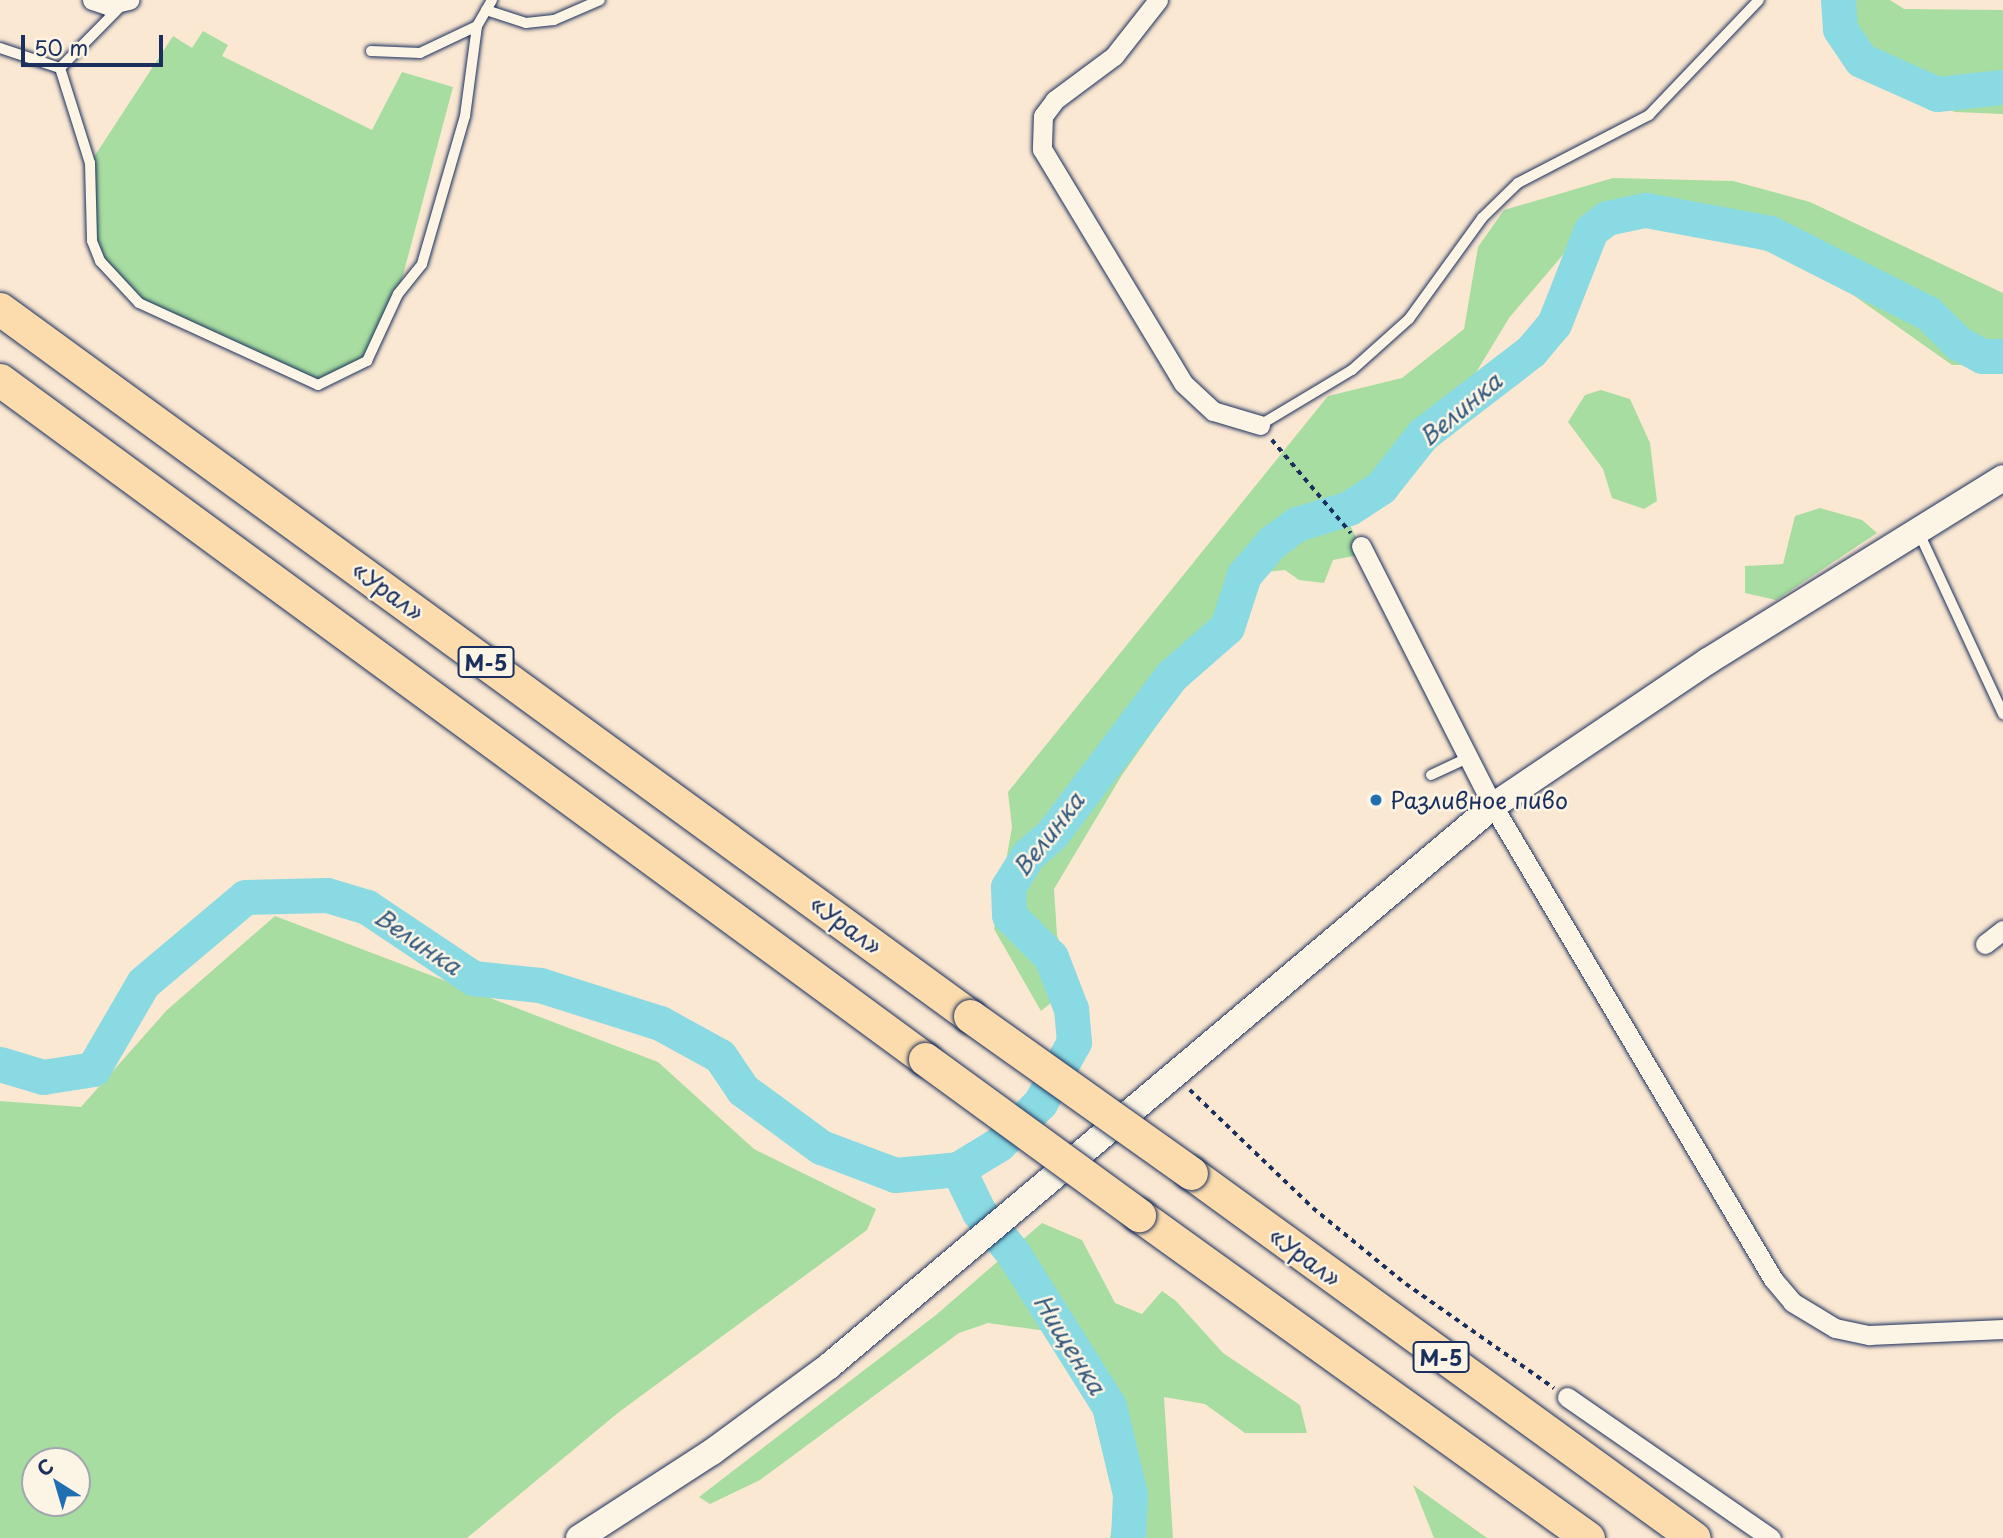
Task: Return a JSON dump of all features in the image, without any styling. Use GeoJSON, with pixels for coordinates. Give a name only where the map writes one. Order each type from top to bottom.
{"type":"FeatureCollection","features":[{"type":"Feature","properties":{"kind":"highway","name":"«Урал»"},"geometry":{"type":"LineString","coordinates":[[0,309],[1694,1538]]}},
{"type":"Feature","properties":{"kind":"highway","name":"М-5"},"geometry":{"type":"LineString","coordinates":[[0,380],[1139,1216],[1588,1538]]}},
{"type":"Feature","properties":{"kind":"street"},"geometry":{"type":"LineString","coordinates":[[92,0],[127,2]]}},
{"type":"Feature","properties":{"kind":"street"},"geometry":{"type":"LineString","coordinates":[[1158,0],[1114,56],[1055,100],[1043,116],[1042,149],[1183,383],[1213,411],[1260,425]]}},
{"type":"Feature","properties":{"kind":"street"},"geometry":{"type":"LineString","coordinates":[[579,1538],[712,1452],[959,1259],[1493,806],[1708,661],[1919,533],[2003,478]]}},
{"type":"Feature","properties":{"kind":"street"},"geometry":{"type":"LineString","coordinates":[[1361,545],[1493,806],[1792,1302],[1835,1328],[1869,1335],[2003,1329]]}},
{"type":"Feature","properties":{"kind":"street"},"geometry":{"type":"LineString","coordinates":[[1985,944],[2003,930]]}},
{"type":"Feature","properties":{"kind":"street"},"geometry":{"type":"LineString","coordinates":[[1567,1397],[1771,1538]]}},
{"type":"Feature","properties":{"kind":"lane"},"geometry":{"type":"LineString","coordinates":[[60,68],[90,163],[92,241],[114,279],[139,303],[214,340],[298,378],[329,384],[366,361],[398,294],[422,264],[466,116],[477,26],[489,5],[526,23],[554,20],[600,0]]}},
{"type":"Feature","properties":{"kind":"lane"},"geometry":{"type":"LineString","coordinates":[[1260,425],[1352,370],[1409,319],[1482,218],[1518,183],[1649,115],[1759,0]]}},
{"type":"Feature","properties":{"kind":"lane"},"geometry":{"type":"LineString","coordinates":[[60,68],[127,2]]}},
{"type":"Feature","properties":{"kind":"lane"},"geometry":{"type":"LineString","coordinates":[[371,51],[419,53],[477,26]]}},
{"type":"Feature","properties":{"kind":"lane"},"geometry":{"type":"LineString","coordinates":[[0,48],[60,68]]}},
{"type":"Feature","properties":{"kind":"lane"},"geometry":{"type":"LineString","coordinates":[[1919,533],[2003,714]]}},
{"type":"Feature","properties":{"kind":"lane"},"geometry":{"type":"LineString","coordinates":[[1431,775],[1467,758]]}},
{"type":"Feature","properties":{"kind":"path"},"geometry":{"type":"LineString","coordinates":[[1260,425],[1361,545]]}},
{"type":"Feature","properties":{"kind":"path"},"geometry":{"type":"LineString","coordinates":[[1175,1076],[1313,1208],[1406,1284],[1567,1397]]}},
{"type":"Feature","properties":{"kind":"green space"},"geometry":{"type":"Polygon","coordinates":[[[1827,0],[1890,0],[1904,9],[2003,10],[2003,114],[1955,112],[1876,76],[1827,0]]]}},
{"type":"Feature","properties":{"kind":"green space"},"geometry":{"type":"Polygon","coordinates":[[[203,31],[228,45],[222,56],[372,130],[402,72],[453,87],[398,294],[367,361],[318,385],[139,303],[114,280],[92,241],[90,163],[173,36],[192,48],[203,31]]]}},
{"type":"Feature","properties":{"kind":"green space"},"geometry":{"type":"Polygon","coordinates":[[[1613,178],[1733,181],[1810,202],[2003,293],[2003,365],[1952,365],[1812,266],[1698,229],[1602,209],[1509,318],[1437,437],[1349,523],[1364,554],[1333,560],[1324,583],[1299,580],[1285,570],[1264,572],[1122,775],[1054,889],[1057,935],[1074,984],[1041,1011],[994,929],[1012,827],[1008,792],[1328,396],[1402,378],[1464,329],[1478,247],[1504,210],[1613,178]]]}},
{"type":"Feature","properties":{"kind":"green space"},"geometry":{"type":"Polygon","coordinates":[[[1601,390],[1630,399],[1650,443],[1657,501],[1644,509],[1612,498],[1603,469],[1568,422],[1585,395],[1601,390]]]}},
{"type":"Feature","properties":{"kind":"green space"},"geometry":{"type":"Polygon","coordinates":[[[1820,508],[1862,520],[1877,533],[1776,600],[1745,593],[1745,566],[1783,564],[1795,516],[1820,508]]]}},
{"type":"Feature","properties":{"kind":"green space"},"geometry":{"type":"Polygon","coordinates":[[[275,916],[658,1062],[754,1149],[876,1209],[867,1230],[619,1412],[467,1538],[0,1538],[0,1101],[81,1107],[167,1010],[275,916]]]}},
{"type":"Feature","properties":{"kind":"green space"},"geometry":{"type":"Polygon","coordinates":[[[1042,1223],[1082,1240],[1115,1303],[1142,1314],[1162,1291],[1176,1301],[1223,1353],[1300,1405],[1307,1433],[1245,1433],[1205,1404],[1164,1397],[1173,1538],[1110,1538],[1116,1506],[1091,1404],[1046,1331],[988,1323],[959,1333],[760,1480],[710,1504],[699,1497],[936,1315],[1042,1223]]]}},
{"type":"Feature","properties":{"kind":"green space"},"geometry":{"type":"Polygon","coordinates":[[[1413,1485],[1487,1538],[1434,1538],[1413,1485]]]}},
{"type":"Feature","properties":{"kind":"waterway","name":"Велинка"},"geometry":{"type":"LineString","coordinates":[[1838,0],[1840,29],[1861,60],[1937,94],[2003,87]]}},
{"type":"Feature","properties":{"kind":"waterway","name":"Велинка"},"geometry":{"type":"LineString","coordinates":[[0,1064],[43,1077],[93,1069],[143,983],[245,897],[327,895],[367,907],[473,978],[540,985],[660,1023],[720,1056],[743,1090],[821,1147],[895,1175],[958,1169],[999,1144],[1040,1103],[1074,1042],[1071,1009],[1051,957],[1009,915],[1008,887],[1028,855],[1052,834],[1171,676],[1227,627],[1244,575],[1272,542],[1297,524],[1349,508],[1381,487],[1423,434],[1531,351],[1554,324],[1591,230],[1607,218],[1646,210],[1770,233],[1928,313],[1958,343],[1982,356],[2003,356]]}},
{"type":"Feature","properties":{"kind":"waterway","name":"Нищенка"},"geometry":{"type":"LineString","coordinates":[[958,1169],[979,1212],[1013,1253],[1109,1406],[1130,1494],[1128,1538]]}},
{"type":"Feature","properties":{"kind":"place","name":"Разливное пиво"},"geometry":{"type":"Point","coordinates":[1376,800]}}]}
